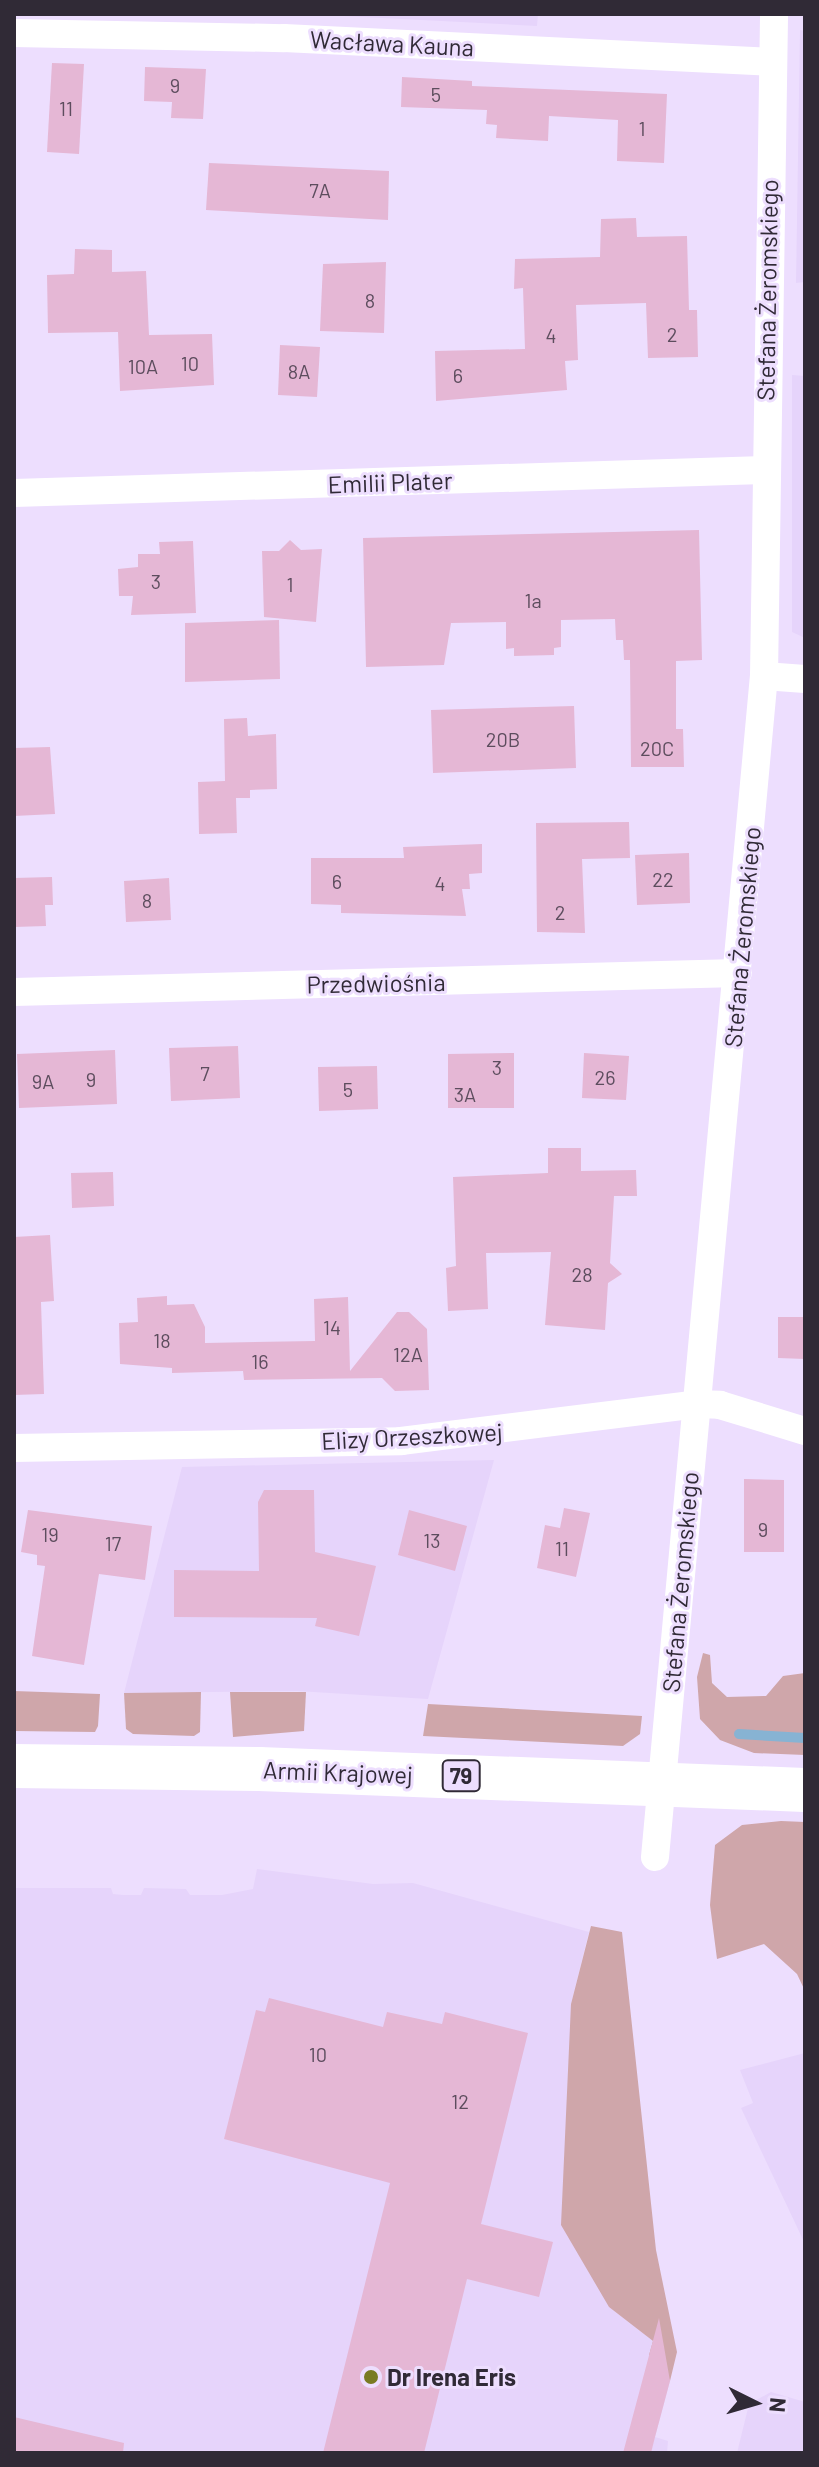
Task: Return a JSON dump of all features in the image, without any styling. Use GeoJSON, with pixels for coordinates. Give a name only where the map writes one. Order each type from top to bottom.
{"type":"FeatureCollection","features":[{"type":"Feature","properties":{"kind":"main road","name":"Armii Krajowej"},"geometry":{"type":"LineString","coordinates":[[14,1766],[663,1782],[805,1790]]}},
{"type":"Feature","properties":{"kind":"street","name":"Stefana Żeromskiego"},"geometry":{"type":"LineString","coordinates":[[655,1857],[764,676],[770,62],[774,14]]}},
{"type":"Feature","properties":{"kind":"street","name":"Wacława Kauna"},"geometry":{"type":"LineString","coordinates":[[14,33],[284,38],[770,62]]}},
{"type":"Feature","properties":{"kind":"street","name":"Emilii Plater"},"geometry":{"type":"LineString","coordinates":[[14,493],[765,470]]}},
{"type":"Feature","properties":{"kind":"street"},"geometry":{"type":"LineString","coordinates":[[764,676],[805,679]]}},
{"type":"Feature","properties":{"kind":"street","name":"Przedwiośnia"},"geometry":{"type":"LineString","coordinates":[[14,992],[738,973]]}},
{"type":"Feature","properties":{"kind":"street","name":"Elizy Orzeszkowej"},"geometry":{"type":"LineString","coordinates":[[14,1448],[401,1441],[696,1404],[720,1405],[805,1431]]}},
{"type":"Feature","properties":{"kind":"shaded area"},"geometry":{"type":"Polygon","coordinates":[[[304,14],[538,14],[537,26],[304,14]]]}},
{"type":"Feature","properties":{"kind":"shaded area"},"geometry":{"type":"Polygon","coordinates":[[[800,30],[805,31],[805,282],[796,283],[800,30]]]}},
{"type":"Feature","properties":{"kind":"shaded area"},"geometry":{"type":"Polygon","coordinates":[[[792,375],[805,376],[805,638],[792,632],[792,375]]]}},
{"type":"Feature","properties":{"kind":"shaded area"},"geometry":{"type":"Polygon","coordinates":[[[494,1460],[428,1699],[297,1691],[124,1693],[182,1467],[494,1460]]]}},
{"type":"Feature","properties":{"kind":"shaded area"},"geometry":{"type":"Polygon","coordinates":[[[703,1653],[710,1655],[712,1683],[727,1697],[766,1696],[783,1676],[805,1673],[805,1755],[754,1753],[720,1740],[700,1719],[697,1677],[703,1653]]]}},
{"type":"Feature","properties":{"kind":"shaded area"},"geometry":{"type":"Polygon","coordinates":[[[14,1691],[100,1694],[98,1726],[95,1732],[14,1731],[14,1691]]]}},
{"type":"Feature","properties":{"kind":"shaded area"},"geometry":{"type":"Polygon","coordinates":[[[201,1692],[200,1732],[194,1736],[133,1734],[126,1729],[124,1693],[201,1692]]]}},
{"type":"Feature","properties":{"kind":"shaded area"},"geometry":{"type":"Polygon","coordinates":[[[230,1692],[306,1692],[304,1731],[233,1737],[230,1692]]]}},
{"type":"Feature","properties":{"kind":"shaded area"},"geometry":{"type":"Polygon","coordinates":[[[428,1704],[642,1716],[640,1734],[623,1746],[423,1736],[428,1704]]]}},
{"type":"Feature","properties":{"kind":"shaded area"},"geometry":{"type":"Polygon","coordinates":[[[805,1822],[805,1991],[797,1974],[764,1944],[717,1959],[710,1905],[715,1845],[742,1825],[805,1822]]]}},
{"type":"Feature","properties":{"kind":"shaded area"},"geometry":{"type":"Polygon","coordinates":[[[257,1869],[373,1884],[413,1883],[589,1932],[571,2004],[609,2307],[653,2341],[670,2381],[655,2437],[668,2441],[667,2453],[14,2453],[14,1888],[111,1888],[113,1894],[123,1895],[141,1895],[144,1888],[186,1889],[190,1895],[222,1895],[253,1889],[257,1869]]]}},
{"type":"Feature","properties":{"kind":"shaded area"},"geometry":{"type":"Polygon","coordinates":[[[591,1926],[622,1932],[656,2250],[677,2352],[670,2381],[658,2358],[649,2355],[653,2341],[609,2307],[561,2225],[571,2004],[591,1926]]]}},
{"type":"Feature","properties":{"kind":"shaded area"},"geometry":{"type":"Polygon","coordinates":[[[805,2053],[805,2244],[741,2108],[753,2103],[740,2070],[805,2053]]]}},
{"type":"Feature","properties":{"kind":"shaded area"},"geometry":{"type":"Polygon","coordinates":[[[771,2392],[805,2402],[805,2453],[737,2453],[749,2404],[771,2392]]]}},
{"type":"Feature","properties":{"kind":"building"},"geometry":{"type":"Polygon","coordinates":[[[52,63],[84,64],[79,154],[47,152],[52,63]]]}},
{"type":"Feature","properties":{"kind":"building"},"geometry":{"type":"Polygon","coordinates":[[[145,67],[206,69],[203,119],[171,118],[172,102],[144,101],[145,67]]]}},
{"type":"Feature","properties":{"kind":"building"},"geometry":{"type":"Polygon","coordinates":[[[402,77],[472,81],[472,86],[667,94],[664,163],[617,161],[618,120],[549,116],[548,141],[496,138],[497,125],[486,124],[487,110],[401,107],[402,77]]]}},
{"type":"Feature","properties":{"kind":"building"},"geometry":{"type":"Polygon","coordinates":[[[209,163],[389,171],[388,220],[206,210],[209,163]]]}},
{"type":"Feature","properties":{"kind":"building"},"geometry":{"type":"Polygon","coordinates":[[[636,218],[637,237],[687,236],[689,310],[697,310],[698,357],[648,358],[646,303],[576,305],[578,360],[565,361],[567,390],[436,401],[435,351],[525,349],[523,288],[514,289],[515,259],[600,257],[601,219],[636,218]]]}},
{"type":"Feature","properties":{"kind":"building"},"geometry":{"type":"Polygon","coordinates":[[[75,249],[112,250],[112,272],[146,271],[149,335],[212,334],[214,385],[120,391],[118,332],[48,333],[47,275],[74,274],[75,249]]]}},
{"type":"Feature","properties":{"kind":"building"},"geometry":{"type":"Polygon","coordinates":[[[386,262],[384,333],[320,331],[323,264],[386,262]]]}},
{"type":"Feature","properties":{"kind":"building"},"geometry":{"type":"Polygon","coordinates":[[[280,345],[320,347],[317,397],[278,395],[280,345]]]}},
{"type":"Feature","properties":{"kind":"building"},"geometry":{"type":"Polygon","coordinates":[[[699,530],[702,660],[676,661],[676,729],[683,729],[684,767],[631,767],[630,660],[624,660],[623,640],[616,640],[615,619],[561,620],[561,647],[554,648],[554,655],[514,656],[514,648],[506,649],[506,622],[451,623],[444,665],[366,667],[363,538],[699,530]]]}},
{"type":"Feature","properties":{"kind":"building"},"geometry":{"type":"Polygon","coordinates":[[[290,540],[301,550],[322,549],[316,622],[264,617],[262,551],[279,551],[290,540]]]}},
{"type":"Feature","properties":{"kind":"building"},"geometry":{"type":"Polygon","coordinates":[[[193,541],[196,613],[131,615],[133,596],[119,596],[118,569],[138,567],[138,554],[160,554],[159,542],[193,541]]]}},
{"type":"Feature","properties":{"kind":"building"},"geometry":{"type":"Polygon","coordinates":[[[279,620],[280,679],[185,682],[185,623],[279,620]]]}},
{"type":"Feature","properties":{"kind":"building"},"geometry":{"type":"Polygon","coordinates":[[[574,706],[576,768],[433,773],[431,710],[574,706]]]}},
{"type":"Feature","properties":{"kind":"building"},"geometry":{"type":"Polygon","coordinates":[[[247,718],[248,736],[276,734],[277,789],[250,790],[250,798],[236,798],[237,833],[199,834],[198,782],[225,781],[224,719],[247,718]]]}},
{"type":"Feature","properties":{"kind":"building"},"geometry":{"type":"Polygon","coordinates":[[[50,747],[55,814],[14,816],[14,748],[50,747]]]}},
{"type":"Feature","properties":{"kind":"building"},"geometry":{"type":"Polygon","coordinates":[[[629,822],[630,858],[582,859],[585,933],[537,932],[536,823],[629,822]]]}},
{"type":"Feature","properties":{"kind":"building"},"geometry":{"type":"Polygon","coordinates":[[[482,844],[482,873],[469,874],[470,889],[462,889],[466,916],[341,913],[341,905],[311,904],[311,858],[404,858],[403,847],[482,844]]]}},
{"type":"Feature","properties":{"kind":"building"},"geometry":{"type":"Polygon","coordinates":[[[689,853],[690,903],[637,905],[635,855],[689,853]]]}},
{"type":"Feature","properties":{"kind":"building"},"geometry":{"type":"Polygon","coordinates":[[[52,877],[53,905],[45,905],[46,926],[14,927],[14,878],[52,877]]]}},
{"type":"Feature","properties":{"kind":"building"},"geometry":{"type":"Polygon","coordinates":[[[169,878],[171,920],[126,922],[124,881],[169,878]]]}},
{"type":"Feature","properties":{"kind":"building"},"geometry":{"type":"Polygon","coordinates":[[[238,1046],[240,1098],[171,1101],[169,1048],[238,1046]]]}},
{"type":"Feature","properties":{"kind":"building"},"geometry":{"type":"Polygon","coordinates":[[[115,1050],[117,1104],[19,1108],[17,1054],[115,1050]]]}},
{"type":"Feature","properties":{"kind":"building"},"geometry":{"type":"Polygon","coordinates":[[[514,1053],[514,1108],[448,1108],[448,1054],[514,1053]]]}},
{"type":"Feature","properties":{"kind":"building"},"geometry":{"type":"Polygon","coordinates":[[[584,1053],[629,1056],[626,1100],[582,1098],[584,1053]]]}},
{"type":"Feature","properties":{"kind":"building"},"geometry":{"type":"Polygon","coordinates":[[[377,1066],[378,1109],[319,1111],[318,1067],[377,1066]]]}},
{"type":"Feature","properties":{"kind":"building"},"geometry":{"type":"Polygon","coordinates":[[[548,1148],[581,1148],[581,1171],[636,1170],[637,1196],[614,1196],[610,1263],[622,1274],[608,1283],[605,1330],[545,1325],[551,1252],[486,1253],[488,1309],[448,1311],[446,1268],[456,1266],[453,1177],[548,1173],[548,1148]]]}},
{"type":"Feature","properties":{"kind":"building"},"geometry":{"type":"Polygon","coordinates":[[[113,1172],[114,1206],[72,1208],[71,1173],[113,1172]]]}},
{"type":"Feature","properties":{"kind":"building"},"geometry":{"type":"Polygon","coordinates":[[[50,1235],[54,1301],[41,1302],[44,1394],[14,1395],[14,1237],[50,1235]]]}},
{"type":"Feature","properties":{"kind":"building"},"geometry":{"type":"Polygon","coordinates":[[[167,1296],[167,1305],[194,1304],[205,1327],[205,1343],[315,1341],[314,1299],[348,1297],[350,1371],[397,1312],[409,1312],[427,1329],[429,1390],[395,1391],[382,1378],[244,1380],[243,1371],[172,1373],[172,1368],[120,1364],[119,1323],[138,1322],[137,1298],[167,1296]]]}},
{"type":"Feature","properties":{"kind":"building"},"geometry":{"type":"Polygon","coordinates":[[[778,1317],[805,1317],[805,1359],[778,1358],[778,1317]]]}},
{"type":"Feature","properties":{"kind":"building"},"geometry":{"type":"Polygon","coordinates":[[[744,1479],[784,1480],[784,1552],[744,1552],[744,1479]]]}},
{"type":"Feature","properties":{"kind":"building"},"geometry":{"type":"Polygon","coordinates":[[[264,1490],[314,1490],[315,1552],[376,1566],[359,1636],[315,1626],[317,1618],[174,1617],[174,1570],[259,1571],[258,1502],[264,1490]]]}},
{"type":"Feature","properties":{"kind":"building"},"geometry":{"type":"Polygon","coordinates":[[[564,1508],[590,1513],[576,1577],[537,1568],[545,1525],[560,1528],[564,1508]]]}},
{"type":"Feature","properties":{"kind":"building"},"geometry":{"type":"Polygon","coordinates":[[[28,1510],[152,1526],[145,1580],[99,1574],[84,1665],[32,1656],[45,1566],[37,1565],[37,1555],[21,1552],[28,1510]]]}},
{"type":"Feature","properties":{"kind":"building"},"geometry":{"type":"Polygon","coordinates":[[[409,1510],[467,1526],[455,1571],[398,1555],[409,1510]]]}},
{"type":"Feature","properties":{"kind":"building"},"geometry":{"type":"Polygon","coordinates":[[[269,1998],[383,2027],[387,2012],[442,2024],[445,2012],[528,2033],[481,2224],[553,2242],[539,2297],[467,2279],[424,2453],[323,2453],[390,2183],[224,2139],[256,2010],[265,2012],[269,1998]]]}},
{"type":"Feature","properties":{"kind":"building"},"geometry":{"type":"Polygon","coordinates":[[[659,2318],[670,2381],[651,2453],[623,2453],[659,2318]]]}},
{"type":"Feature","properties":{"kind":"building"},"geometry":{"type":"Polygon","coordinates":[[[14,2417],[124,2443],[123,2453],[14,2453],[14,2417]]]}},
{"type":"Feature","properties":{"kind":"waterway"},"geometry":{"type":"LineString","coordinates":[[739,1734],[805,1738]]}},
{"type":"Feature","properties":{"kind":"place","name":"Dr Irena Eris"},"geometry":{"type":"Point","coordinates":[371,2377]}}]}
